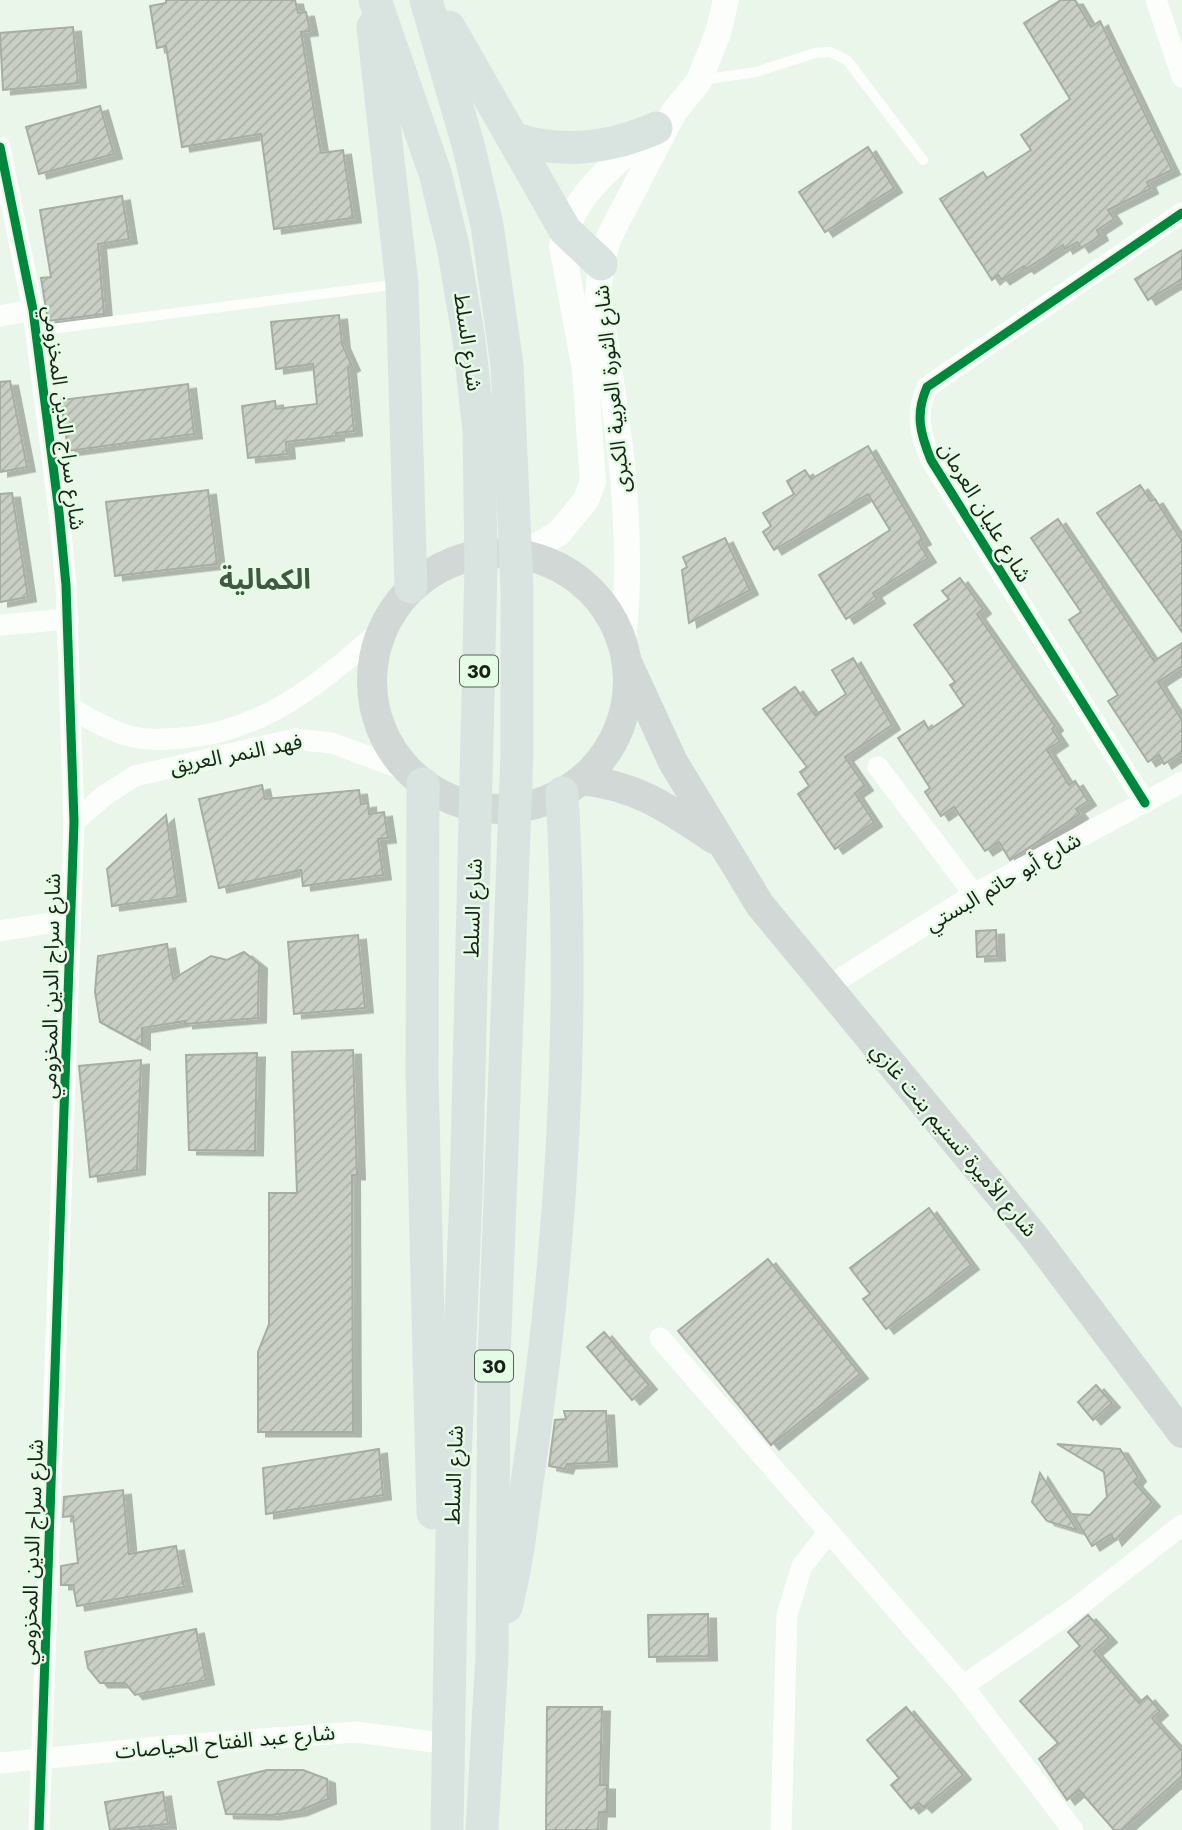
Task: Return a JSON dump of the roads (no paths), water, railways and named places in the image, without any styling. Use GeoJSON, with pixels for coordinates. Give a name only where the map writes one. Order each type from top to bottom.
{"type":"FeatureCollection","features":[{"type":"Feature","properties":{"kind":"main road"},"geometry":{"type":"LineString","coordinates":[[373,0],[401,284],[411,587]]}},
{"type":"Feature","properties":{"kind":"main road","name":"شارع السلط"},"geometry":{"type":"LineString","coordinates":[[373,0],[408,89],[438,185],[469,340],[495,428],[517,589],[517,739],[494,1372],[492,1656],[482,1830]]}},
{"type":"Feature","properties":{"kind":"main road","name":"شارع السلط"},"geometry":{"type":"LineString","coordinates":[[426,0],[469,148],[487,225],[507,365],[495,428],[481,564],[450,1614],[447,1830]]}},
{"type":"Feature","properties":{"kind":"main road"},"geometry":{"type":"LineString","coordinates":[[435,0],[565,230],[601,264]]}},
{"type":"Feature","properties":{"kind":"main road"},"geometry":{"type":"LineString","coordinates":[[515,139],[529,144],[583,148],[611,145],[665,120]]}},
{"type":"Feature","properties":{"kind":"main road","name":"شارع الأميرة تسنيم بنت غازي"},"geometry":{"type":"LineString","coordinates":[[382,629],[389,615],[411,587],[444,564],[483,553],[523,554],[566,569],[585,583],[601,600],[673,762],[760,905],[1033,1235],[1182,1433]]}},
{"type":"Feature","properties":{"kind":"main road"},"geometry":{"type":"LineString","coordinates":[[382,629],[376,647],[372,690],[382,732],[399,761],[416,778],[455,802],[491,810],[528,807],[572,787],[599,764],[616,737],[626,707],[625,651]]}},
{"type":"Feature","properties":{"kind":"main road"},"geometry":{"type":"LineString","coordinates":[[416,778],[431,1468],[437,1545],[450,1614]]}},
{"type":"Feature","properties":{"kind":"main road"},"geometry":{"type":"LineString","coordinates":[[492,1656],[511,1588],[518,1548],[552,1300],[564,1149],[572,787]]}},
{"type":"Feature","properties":{"kind":"main road","name":"شارع الأميرة تسنيم بنت غازي"},"geometry":{"type":"LineString","coordinates":[[572,787],[628,788],[658,801],[726,847]]}},
{"type":"Feature","properties":{"kind":"street","name":"شارع الثورة العربية الكبرى"},"geometry":{"type":"LineString","coordinates":[[523,554],[559,533],[586,500],[593,482],[585,369],[562,246],[565,230],[583,198],[606,171],[665,120],[698,80],[718,33],[726,0]]}},
{"type":"Feature","properties":{"kind":"street"},"geometry":{"type":"LineString","coordinates":[[1156,0],[1182,77]]}},
{"type":"Feature","properties":{"kind":"street","name":"شارع الثورة العربية الكبرى"},"geometry":{"type":"LineString","coordinates":[[625,651],[629,544],[598,297],[601,264],[624,204],[665,120]]}},
{"type":"Feature","properties":{"kind":"street","name":"شارع سراج الدين المخزومي"},"geometry":{"type":"LineString","coordinates":[[0,147],[5,185],[33,310],[57,499],[68,619],[74,822],[39,1830]]}},
{"type":"Feature","properties":{"kind":"street","name":"شارع عليان العرمان"},"geometry":{"type":"LineString","coordinates":[[1145,803],[931,460],[921,437],[919,418],[920,403],[927,387],[953,366],[1182,213]]}},
{"type":"Feature","properties":{"kind":"street"},"geometry":{"type":"LineString","coordinates":[[0,316],[33,310]]}},
{"type":"Feature","properties":{"kind":"street"},"geometry":{"type":"LineString","coordinates":[[0,625],[68,619]]}},
{"type":"Feature","properties":{"kind":"street","name":"فهد النمر العريق"},"geometry":{"type":"LineString","coordinates":[[74,822],[105,795],[135,776],[212,746],[290,702],[382,629]]}},
{"type":"Feature","properties":{"kind":"street","name":"فهد النمر العريق"},"geometry":{"type":"LineString","coordinates":[[71,708],[131,736],[160,740],[212,746],[260,745],[310,738],[351,749],[416,778]]}},
{"type":"Feature","properties":{"kind":"street"},"geometry":{"type":"LineString","coordinates":[[878,767],[974,894]]}},
{"type":"Feature","properties":{"kind":"street","name":"شارع أبو حاتم البستي"},"geometry":{"type":"LineString","coordinates":[[827,987],[974,894],[1182,782]]}},
{"type":"Feature","properties":{"kind":"street"},"geometry":{"type":"LineString","coordinates":[[0,931],[69,920]]}},
{"type":"Feature","properties":{"kind":"street"},"geometry":{"type":"LineString","coordinates":[[660,1338],[963,1686],[1073,1830]]}},
{"type":"Feature","properties":{"kind":"street"},"geometry":{"type":"LineString","coordinates":[[963,1686],[1076,1608],[1182,1525]]}},
{"type":"Feature","properties":{"kind":"street"},"geometry":{"type":"LineString","coordinates":[[781,1830],[787,1615],[802,1566],[828,1533]]}},
{"type":"Feature","properties":{"kind":"street","name":"شارع عبد الفتاح الحياصات"},"geometry":{"type":"LineString","coordinates":[[0,1763],[355,1732],[450,1744]]}},
{"type":"Feature","properties":{"kind":"lane"},"geometry":{"type":"LineString","coordinates":[[698,80],[756,72],[815,53],[839,55],[847,60],[923,160]]}},
{"type":"Feature","properties":{"kind":"lane"},"geometry":{"type":"LineString","coordinates":[[36,331],[401,284]]}},
{"type":"Feature","properties":{"kind":"district","name":"الكمالية"},"geometry":{"type":"Point","coordinates":[265,579]}}]}
